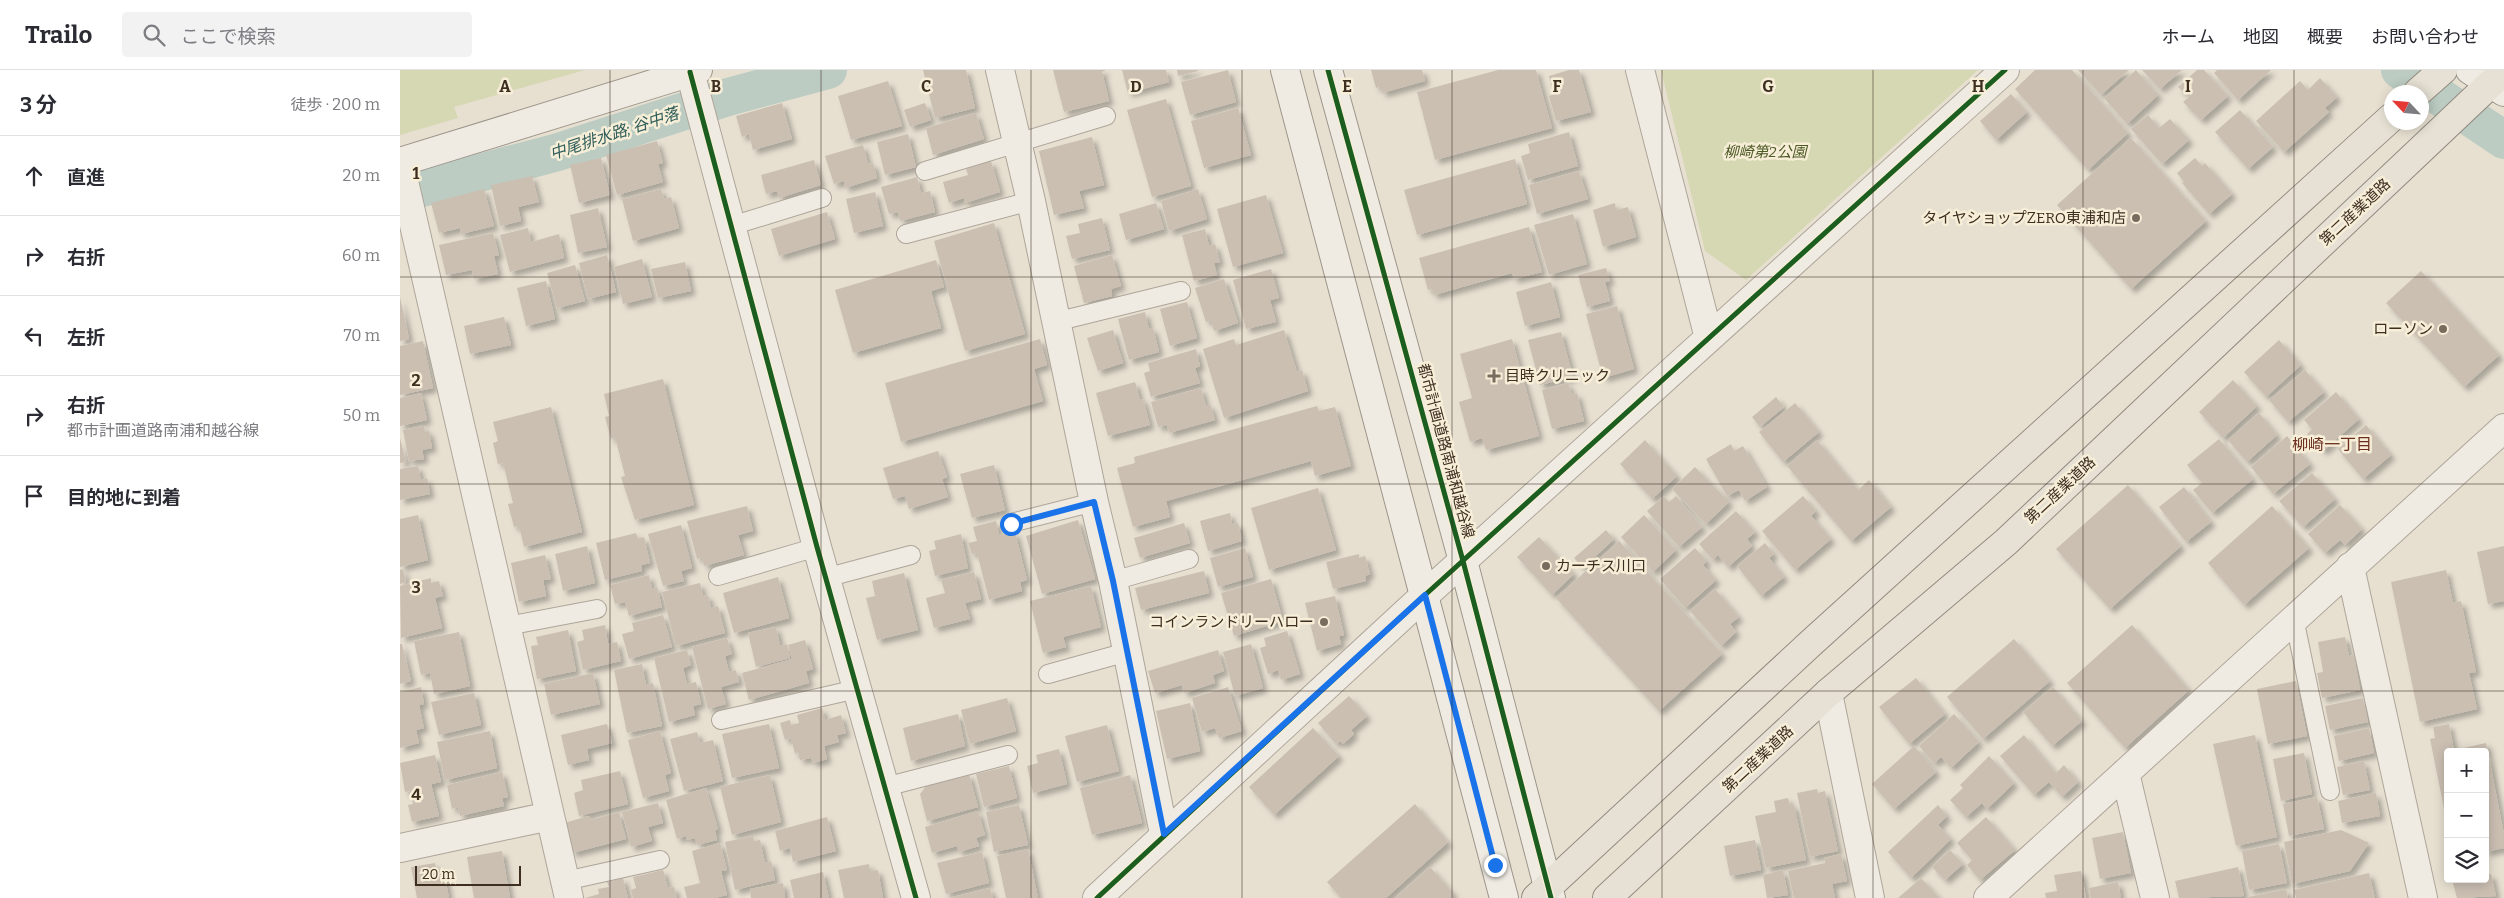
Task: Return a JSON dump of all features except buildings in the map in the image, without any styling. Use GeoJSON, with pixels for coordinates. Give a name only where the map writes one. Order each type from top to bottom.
{"type":"FeatureCollection","features":[{"type":"Feature","properties":{"kind":"main road","name":"第二産業道路"},"geometry":{"type":"LineString","coordinates":[[1608,898],[1828,694],[2006,542],[2489,83]]}},
{"type":"Feature","properties":{"kind":"main road"},"geometry":{"type":"LineString","coordinates":[[1545,894],[1818,636],[2384,124]]}},
{"type":"Feature","properties":{"kind":"street"},"geometry":{"type":"LineString","coordinates":[[1000,70],[1031,201],[1055,322],[1113,581],[1164,834]]}},
{"type":"Feature","properties":{"kind":"street"},"geometry":{"type":"LineString","coordinates":[[1285,70],[1504,898]]}},
{"type":"Feature","properties":{"kind":"street","name":"都市計画道路南浦和越谷線"},"geometry":{"type":"LineString","coordinates":[[1328,70],[1463,561],[1545,894]]}},
{"type":"Feature","properties":{"kind":"street"},"geometry":{"type":"LineString","coordinates":[[1640,70],[1709,338]]}},
{"type":"Feature","properties":{"kind":"street"},"geometry":{"type":"LineString","coordinates":[[1097,898],[1164,834],[1425,595],[2005,70]]}},
{"type":"Feature","properties":{"kind":"street"},"geometry":{"type":"LineString","coordinates":[[567,889],[400,163],[694,71],[731,226],[817,547],[916,898]]}},
{"type":"Feature","properties":{"kind":"street"},"geometry":{"type":"LineString","coordinates":[[1988,898],[2504,428]]}},
{"type":"Feature","properties":{"kind":"street"},"geometry":{"type":"LineString","coordinates":[[2350,568],[2423,898]]}},
{"type":"Feature","properties":{"kind":"street"},"geometry":{"type":"LineString","coordinates":[[1828,694],[1870,898]]}},
{"type":"Feature","properties":{"kind":"street"},"geometry":{"type":"LineString","coordinates":[[2125,772],[2155,898]]}},
{"type":"Feature","properties":{"kind":"street"},"geometry":{"type":"LineString","coordinates":[[401,843],[550,816]]}},
{"type":"Feature","properties":{"kind":"lane"},"geometry":{"type":"LineString","coordinates":[[926,171],[1106,116]]}},
{"type":"Feature","properties":{"kind":"lane"},"geometry":{"type":"LineString","coordinates":[[731,226],[822,198]]}},
{"type":"Feature","properties":{"kind":"lane"},"geometry":{"type":"LineString","coordinates":[[906,234],[1031,201]]}},
{"type":"Feature","properties":{"kind":"lane"},"geometry":{"type":"LineString","coordinates":[[1055,322],[1181,292]]}},
{"type":"Feature","properties":{"kind":"lane"},"geometry":{"type":"LineString","coordinates":[[1011,524],[1094,502]]}},
{"type":"Feature","properties":{"kind":"lane"},"geometry":{"type":"LineString","coordinates":[[718,576],[817,547]]}},
{"type":"Feature","properties":{"kind":"lane"},"geometry":{"type":"LineString","coordinates":[[826,578],[910,555]]}},
{"type":"Feature","properties":{"kind":"lane"},"geometry":{"type":"LineString","coordinates":[[1113,581],[1189,559]]}},
{"type":"Feature","properties":{"kind":"lane"},"geometry":{"type":"LineString","coordinates":[[507,626],[597,609]]}},
{"type":"Feature","properties":{"kind":"lane"},"geometry":{"type":"LineString","coordinates":[[2294,618],[2330,791]]}},
{"type":"Feature","properties":{"kind":"lane"},"geometry":{"type":"LineString","coordinates":[[1048,674],[1127,652]]}},
{"type":"Feature","properties":{"kind":"lane"},"geometry":{"type":"LineString","coordinates":[[721,720],[857,689]]}},
{"type":"Feature","properties":{"kind":"lane"},"geometry":{"type":"LineString","coordinates":[[885,787],[1008,755]]}},
{"type":"Feature","properties":{"kind":"lane"},"geometry":{"type":"LineString","coordinates":[[567,889],[660,860]]}},
{"type":"Feature","properties":{"kind":"green space"},"geometry":{"type":"Polygon","coordinates":[[[400,70],[585,70],[454,107],[458,118],[400,135],[400,70]]]}},
{"type":"Feature","properties":{"kind":"green space","name":"柳崎第2公園"},"geometry":{"type":"Polygon","coordinates":[[[1661,70],[1978,70],[1746,280],[1705,251],[1661,70]]]}},
{"type":"Feature","properties":{"kind":"waterway","name":"中尾排水路; 谷中落"},"geometry":{"type":"LineString","coordinates":[[400,194],[558,152],[728,97],[828,70]]}},
{"type":"Feature","properties":{"kind":"waterway","name":"中尾排水路; 谷中落"},"geometry":{"type":"LineString","coordinates":[[2400,70],[2504,140]]}},
{"type":"Feature","properties":{"kind":"cycle path"},"geometry":{"type":"LineString","coordinates":[[1328,70],[1463,561],[1551,898]]}},
{"type":"Feature","properties":{"kind":"cycle path"},"geometry":{"type":"LineString","coordinates":[[1097,898],[1425,595],[2005,70]]}},
{"type":"Feature","properties":{"kind":"cycle path"},"geometry":{"type":"LineString","coordinates":[[690,72],[817,547],[916,898]]}},
{"type":"Feature","properties":{"kind":"place","name":"タイヤショップZERO東浦和店"},"geometry":{"type":"Point","coordinates":[2136,218]}},
{"type":"Feature","properties":{"kind":"place","name":"ローソン"},"geometry":{"type":"Point","coordinates":[2443,329]}},
{"type":"Feature","properties":{"kind":"place","name":"目時クリニック"},"geometry":{"type":"Point","coordinates":[1494,376]}},
{"type":"Feature","properties":{"kind":"place","name":"カーチス川口"},"geometry":{"type":"Point","coordinates":[1546,566]}},
{"type":"Feature","properties":{"kind":"place","name":"コインランドリーハロー"},"geometry":{"type":"Point","coordinates":[1324,622]}},
{"type":"Feature","properties":{"kind":"district","name":"柳崎一丁目"},"geometry":{"type":"Point","coordinates":[2332,444]}},
{"type":"Feature","properties":{"kind":"route"},"geometry":{"type":"LineString","coordinates":[[1011,524],[1094,502],[1113,581],[1164,834],[1425,595],[1495,865]]}}]}
